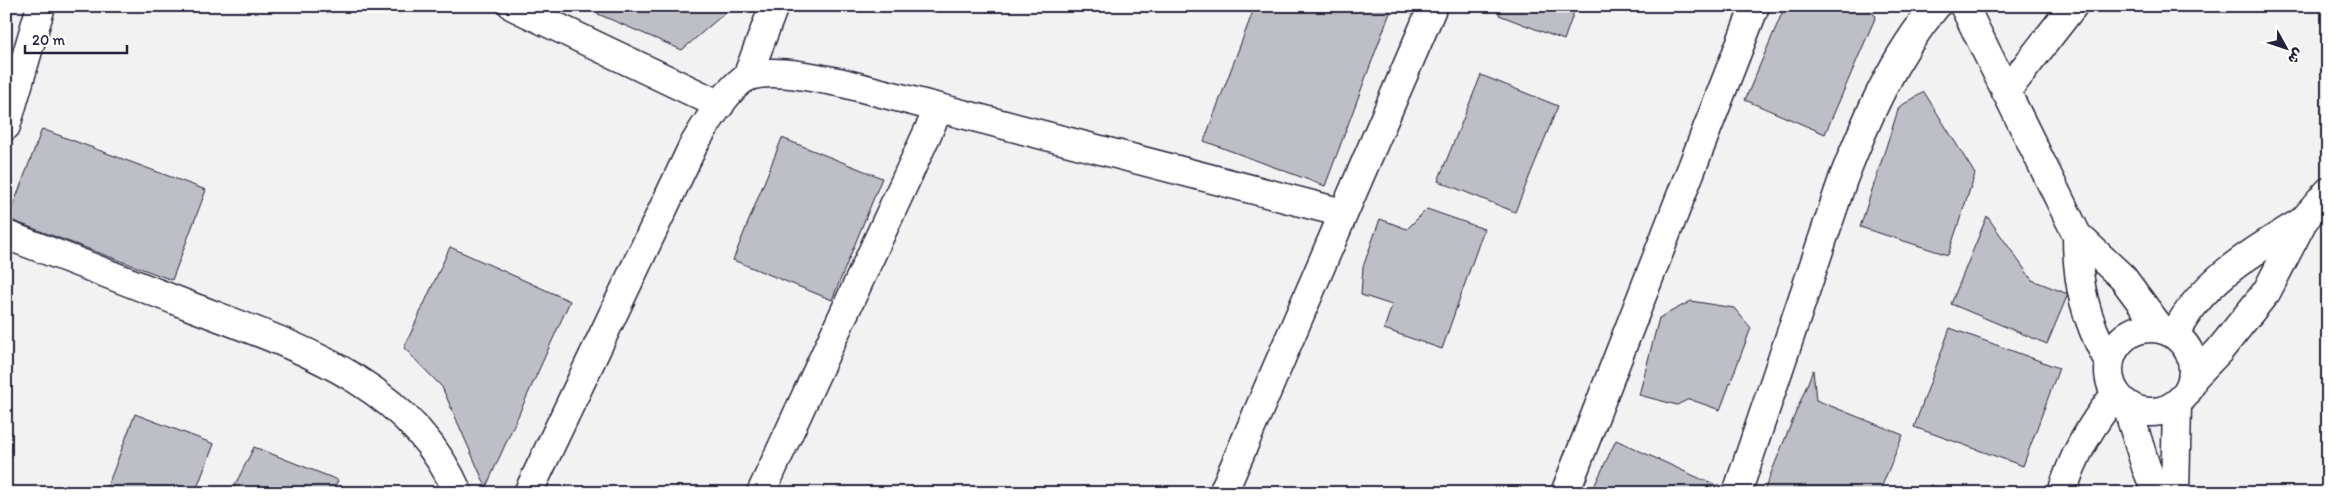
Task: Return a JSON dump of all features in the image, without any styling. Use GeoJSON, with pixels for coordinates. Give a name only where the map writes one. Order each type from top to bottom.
{"type":"FeatureCollection","features":[{"type":"Feature","properties":{"kind":"street"},"geometry":{"type":"LineString","coordinates":[[6,126],[41,6]]}},
{"type":"Feature","properties":{"kind":"street"},"geometry":{"type":"LineString","coordinates":[[513,6],[720,105]]}},
{"type":"Feature","properties":{"kind":"street"},"geometry":{"type":"LineString","coordinates":[[528,493],[680,170],[705,126],[720,105],[747,77],[774,6]]}},
{"type":"Feature","properties":{"kind":"street"},"geometry":{"type":"LineString","coordinates":[[1223,493],[1433,6]]}},
{"type":"Feature","properties":{"kind":"street"},"geometry":{"type":"LineString","coordinates":[[1565,493],[1755,6]]}},
{"type":"Feature","properties":{"kind":"street"},"geometry":{"type":"LineString","coordinates":[[1737,493],[1843,179],[1862,130],[1882,87],[1906,46],[1936,6]]}},
{"type":"Feature","properties":{"kind":"street"},"geometry":{"type":"LineString","coordinates":[[1964,6],[2077,235],[2123,278],[2168,331],[2187,346],[2193,361],[2193,378],[2187,394],[2177,406],[2159,412],[2143,412],[2121,400]]}},
{"type":"Feature","properties":{"kind":"street"},"geometry":{"type":"LineString","coordinates":[[2006,92],[2073,6]]}},
{"type":"Feature","properties":{"kind":"street"},"geometry":{"type":"LineString","coordinates":[[747,77],[768,74],[799,75],[839,82],[1343,213]]}},
{"type":"Feature","properties":{"kind":"street"},"geometry":{"type":"LineString","coordinates":[[761,493],[938,108]]}},
{"type":"Feature","properties":{"kind":"street"},"geometry":{"type":"LineString","coordinates":[[2193,378],[2219,351],[2267,291],[2303,221],[2328,192]]}},
{"type":"Feature","properties":{"kind":"street"},"geometry":{"type":"LineString","coordinates":[[2168,331],[2225,274],[2257,249],[2303,221]]}},
{"type":"Feature","properties":{"kind":"street"},"geometry":{"type":"LineString","coordinates":[[6,235],[288,343],[342,369],[386,400],[423,434],[439,456],[458,493]]}},
{"type":"Feature","properties":{"kind":"street"},"geometry":{"type":"LineString","coordinates":[[2077,235],[2077,267],[2080,290],[2096,338],[2109,362]]}},
{"type":"Feature","properties":{"kind":"street"},"geometry":{"type":"LineString","coordinates":[[2157,493],[2121,400],[2109,378],[2109,362],[2116,346],[2128,334],[2143,328],[2168,331]]}},
{"type":"Feature","properties":{"kind":"street"},"geometry":{"type":"LineString","coordinates":[[2062,493],[2073,459],[2086,435],[2121,400]]}},
{"type":"Feature","properties":{"kind":"street"},"geometry":{"type":"LineString","coordinates":[[2175,493],[2177,406]]}},
{"type":"Feature","properties":{"kind":"building"},"geometry":{"type":"Polygon","coordinates":[[[602,6],[728,6],[726,12],[682,50],[598,14],[602,6]]]}},
{"type":"Feature","properties":{"kind":"building"},"geometry":{"type":"Polygon","coordinates":[[[1255,6],[1380,6],[1391,10],[1325,186],[1204,141],[1255,6]]]}},
{"type":"Feature","properties":{"kind":"building"},"geometry":{"type":"Polygon","coordinates":[[[1502,6],[1576,6],[1564,40],[1499,15],[1502,6]]]}},
{"type":"Feature","properties":{"kind":"building"},"geometry":{"type":"Polygon","coordinates":[[[1785,6],[1863,6],[1876,16],[1825,134],[1745,100],[1785,6]]]}},
{"type":"Feature","properties":{"kind":"building"},"geometry":{"type":"Polygon","coordinates":[[[1481,75],[1558,106],[1515,212],[1438,181],[1481,75]]]}},
{"type":"Feature","properties":{"kind":"building"},"geometry":{"type":"Polygon","coordinates":[[[1924,92],[1975,174],[1948,255],[1860,227],[1899,107],[1924,92]]]}},
{"type":"Feature","properties":{"kind":"building"},"geometry":{"type":"Polygon","coordinates":[[[42,129],[206,190],[172,280],[8,219],[42,129]]]}},
{"type":"Feature","properties":{"kind":"building"},"geometry":{"type":"Polygon","coordinates":[[[782,138],[882,178],[832,300],[733,260],[782,138]]]}},
{"type":"Feature","properties":{"kind":"building"},"geometry":{"type":"Polygon","coordinates":[[[1427,209],[1484,229],[1442,349],[1384,329],[1392,305],[1361,295],[1363,267],[1380,219],[1407,229],[1427,209]]]}},
{"type":"Feature","properties":{"kind":"building"},"geometry":{"type":"Polygon","coordinates":[[[1987,216],[2032,280],[2068,294],[2047,344],[1951,304],[1987,216]]]}},
{"type":"Feature","properties":{"kind":"building"},"geometry":{"type":"Polygon","coordinates":[[[450,247],[570,301],[486,487],[442,387],[404,348],[450,247]]]}},
{"type":"Feature","properties":{"kind":"building"},"geometry":{"type":"Polygon","coordinates":[[[1691,301],[1734,308],[1751,328],[1720,410],[1689,399],[1677,405],[1639,395],[1659,318],[1691,301]]]}},
{"type":"Feature","properties":{"kind":"building"},"geometry":{"type":"Polygon","coordinates":[[[1950,328],[2059,368],[2023,466],[1914,427],[1950,328]]]}},
{"type":"Feature","properties":{"kind":"building"},"geometry":{"type":"Polygon","coordinates":[[[1813,370],[1816,400],[1903,435],[1879,493],[1763,493],[1813,370]]]}},
{"type":"Feature","properties":{"kind":"building"},"geometry":{"type":"Polygon","coordinates":[[[135,414],[214,444],[195,493],[105,493],[135,414]]]}},
{"type":"Feature","properties":{"kind":"building"},"geometry":{"type":"Polygon","coordinates":[[[1616,440],[1714,485],[1710,493],[1591,493],[1616,440]]]}},
{"type":"Feature","properties":{"kind":"building"},"geometry":{"type":"Polygon","coordinates":[[[254,447],[338,480],[332,493],[231,493],[254,447]]]}},
{"type":"Feature","properties":{"kind":"building"},"geometry":{"type":"Polygon","coordinates":[[[1930,485],[1958,493],[1925,493],[1930,485]]]}}]}
